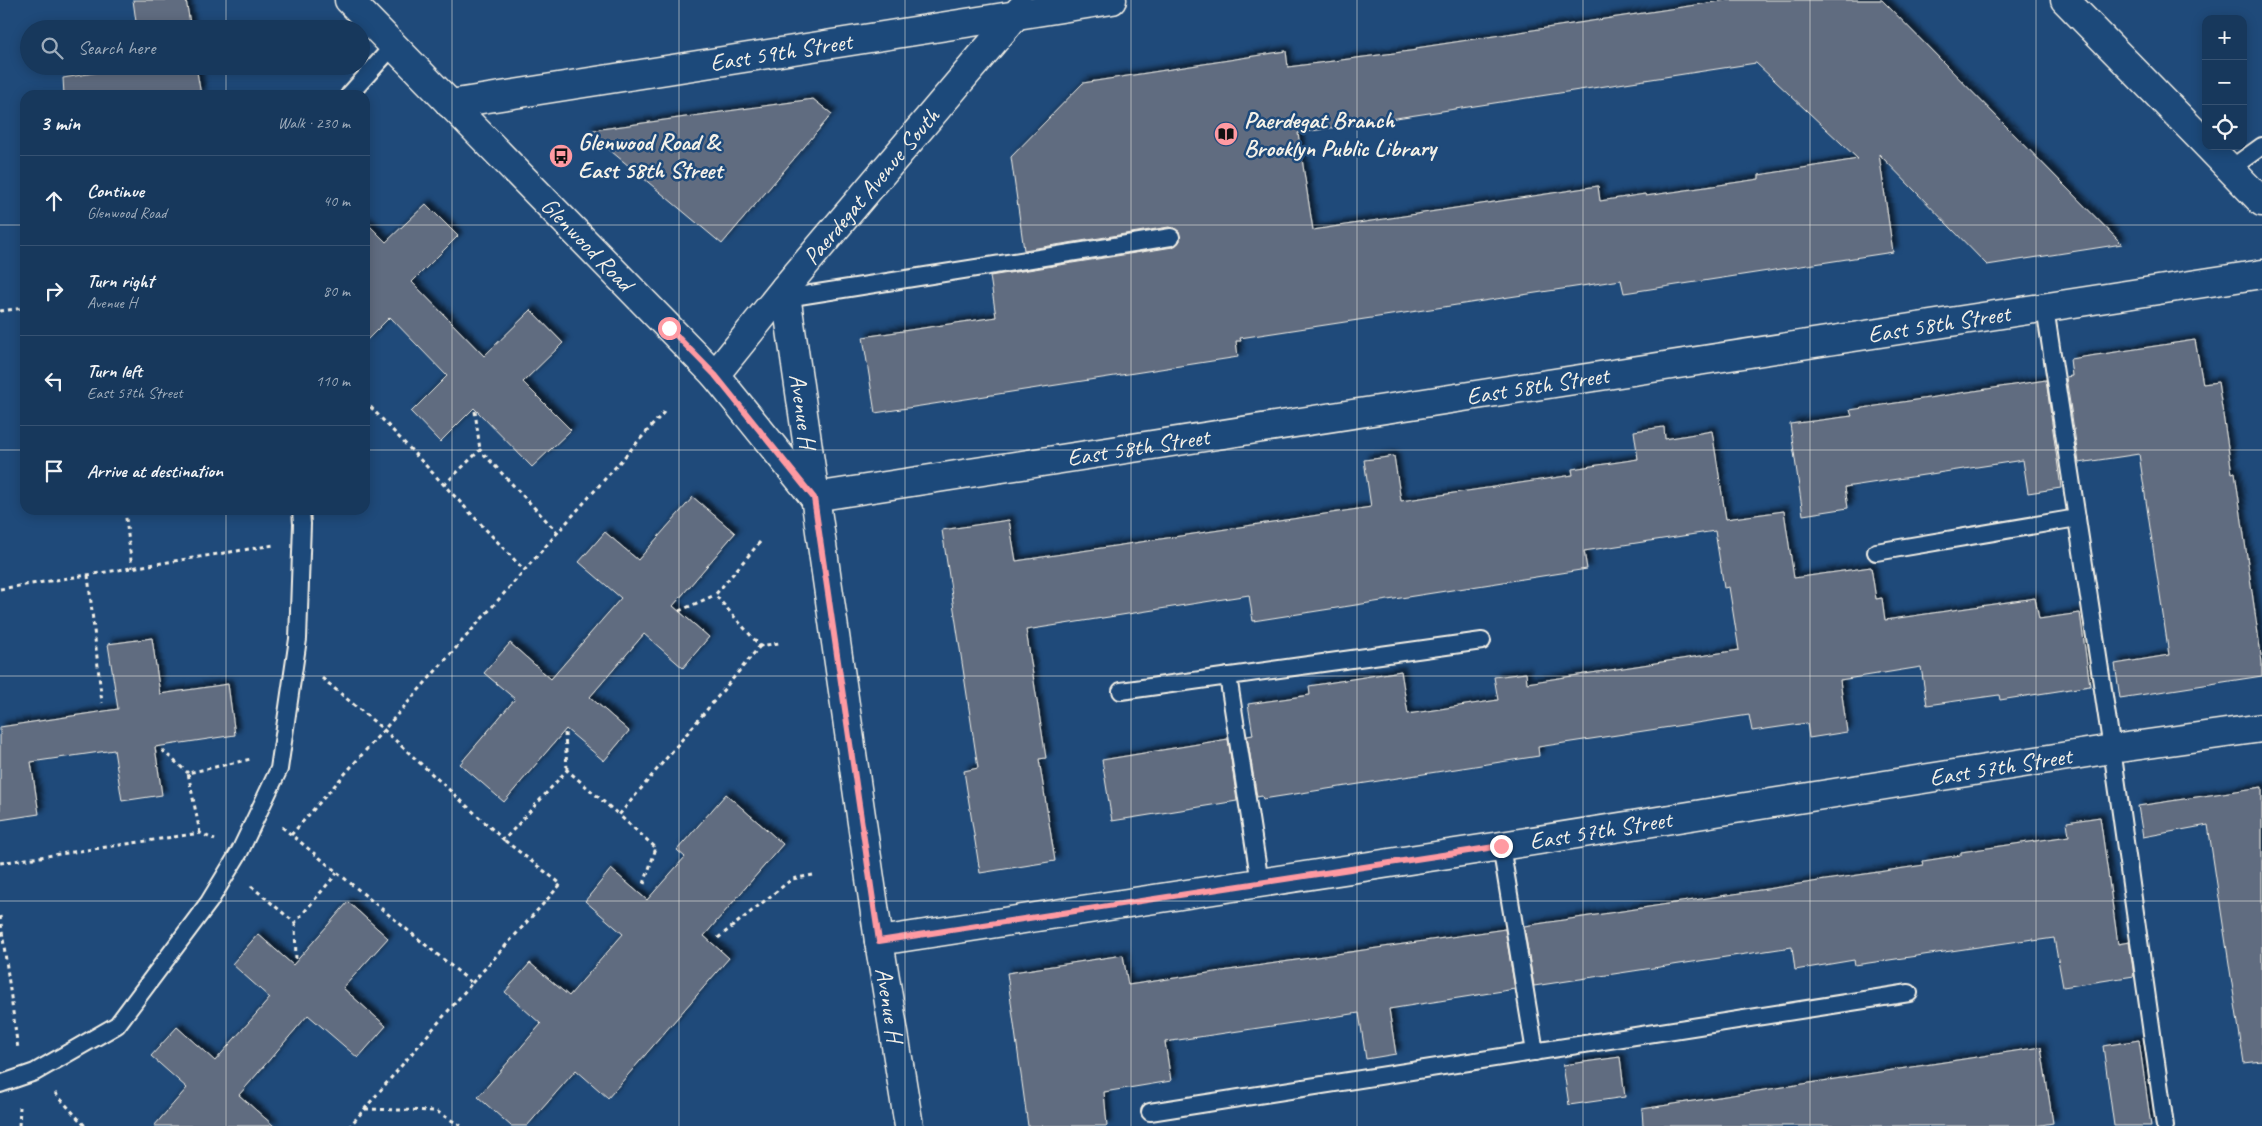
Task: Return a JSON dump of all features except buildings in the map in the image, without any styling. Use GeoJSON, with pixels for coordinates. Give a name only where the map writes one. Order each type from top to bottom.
{"type":"FeatureCollection","features":[{"type":"Feature","properties":{"kind":"street","name":"Glenwood Road"},"geometry":{"type":"LineString","coordinates":[[349,0],[368,20]]}},
{"type":"Feature","properties":{"kind":"street","name":"East 59th Street"},"geometry":{"type":"LineString","coordinates":[[450,104],[1022,7],[1112,0]]}},
{"type":"Feature","properties":{"kind":"street"},"geometry":{"type":"LineString","coordinates":[[2065,0],[2202,140]]}},
{"type":"Feature","properties":{"kind":"street","name":"Paerdegat Avenue South"},"geometry":{"type":"LineString","coordinates":[[715,375],[786,293],[1022,7]]}},
{"type":"Feature","properties":{"kind":"street","name":"Glenwood Road"},"geometry":{"type":"LineString","coordinates":[[370,22],[715,375],[814,498]]}},
{"type":"Feature","properties":{"kind":"street"},"geometry":{"type":"LineString","coordinates":[[2212,150],[2262,202]]}},
{"type":"Feature","properties":{"kind":"street","name":"East 58th Street"},"geometry":{"type":"LineString","coordinates":[[814,498],[2262,274]]}},
{"type":"Feature","properties":{"kind":"street","name":"Avenue H"},"geometry":{"type":"LineString","coordinates":[[786,293],[879,941],[909,1126]]}},
{"type":"Feature","properties":{"kind":"street","name":"East 57th Street"},"geometry":{"type":"LineString","coordinates":[[879,941],[1501,846],[2112,749],[2262,728]]}},
{"type":"Feature","properties":{"kind":"lane"},"geometry":{"type":"LineString","coordinates":[[370,72],[393,46]]}},
{"type":"Feature","properties":{"kind":"lane"},"geometry":{"type":"LineString","coordinates":[[353,90],[367,75]]}},
{"type":"Feature","properties":{"kind":"lane"},"geometry":{"type":"LineString","coordinates":[[2230,170],[2262,146]]}},
{"type":"Feature","properties":{"kind":"lane"},"geometry":{"type":"LineString","coordinates":[[786,293],[1171,237]]}},
{"type":"Feature","properties":{"kind":"lane"},"geometry":{"type":"LineString","coordinates":[[2044,308],[2078,518],[2165,1126]]}},
{"type":"Feature","properties":{"kind":"lane"},"geometry":{"type":"LineString","coordinates":[[0,1084],[29,1074],[117,1025],[209,902],[240,851],[279,769],[298,639],[302,541],[301,515]]}},
{"type":"Feature","properties":{"kind":"lane"},"geometry":{"type":"LineString","coordinates":[[1876,552],[2078,518]]}},
{"type":"Feature","properties":{"kind":"lane"},"geometry":{"type":"LineString","coordinates":[[1121,691],[1482,641]]}},
{"type":"Feature","properties":{"kind":"lane"},"geometry":{"type":"LineString","coordinates":[[1228,676],[1260,882]]}},
{"type":"Feature","properties":{"kind":"lane"},"geometry":{"type":"LineString","coordinates":[[1501,846],[1535,1052]]}},
{"type":"Feature","properties":{"kind":"lane"},"geometry":{"type":"LineString","coordinates":[[1150,1112],[1910,993]]}},
{"type":"Feature","properties":{"kind":"path"},"geometry":{"type":"LineString","coordinates":[[0,312],[20,309]]}},
{"type":"Feature","properties":{"kind":"path"},"geometry":{"type":"LineString","coordinates":[[370,406],[524,570]]}},
{"type":"Feature","properties":{"kind":"path"},"geometry":{"type":"LineString","coordinates":[[475,411],[480,450],[558,533]]}},
{"type":"Feature","properties":{"kind":"path"},"geometry":{"type":"LineString","coordinates":[[291,835],[664,412]]}},
{"type":"Feature","properties":{"kind":"path"},"geometry":{"type":"LineString","coordinates":[[444,485],[480,450]]}},
{"type":"Feature","properties":{"kind":"path"},"geometry":{"type":"LineString","coordinates":[[126,515],[132,568]]}},
{"type":"Feature","properties":{"kind":"path"},"geometry":{"type":"LineString","coordinates":[[0,589],[302,541]]}},
{"type":"Feature","properties":{"kind":"path"},"geometry":{"type":"LineString","coordinates":[[679,611],[715,595],[760,542]]}},
{"type":"Feature","properties":{"kind":"path"},"geometry":{"type":"LineString","coordinates":[[88,575],[102,703]]}},
{"type":"Feature","properties":{"kind":"path"},"geometry":{"type":"LineString","coordinates":[[715,595],[760,646]]}},
{"type":"Feature","properties":{"kind":"path"},"geometry":{"type":"LineString","coordinates":[[619,815],[760,646],[779,643]]}},
{"type":"Feature","properties":{"kind":"path"},"geometry":{"type":"LineString","coordinates":[[296,657],[384,730],[504,840],[561,884],[472,983],[350,1126]]}},
{"type":"Feature","properties":{"kind":"path"},"geometry":{"type":"LineString","coordinates":[[504,840],[567,770],[565,733]]}},
{"type":"Feature","properties":{"kind":"path"},"geometry":{"type":"LineString","coordinates":[[162,750],[188,773],[200,833]]}},
{"type":"Feature","properties":{"kind":"path"},"geometry":{"type":"LineString","coordinates":[[188,773],[281,752]]}},
{"type":"Feature","properties":{"kind":"path"},"geometry":{"type":"LineString","coordinates":[[567,770],[656,848],[644,884]]}},
{"type":"Feature","properties":{"kind":"path"},"geometry":{"type":"LineString","coordinates":[[260,809],[472,983]]}},
{"type":"Feature","properties":{"kind":"path"},"geometry":{"type":"LineString","coordinates":[[0,863],[200,833],[240,851]]}},
{"type":"Feature","properties":{"kind":"path"},"geometry":{"type":"LineString","coordinates":[[230,868],[295,923]]}},
{"type":"Feature","properties":{"kind":"path"},"geometry":{"type":"LineString","coordinates":[[296,961],[295,923],[337,873]]}},
{"type":"Feature","properties":{"kind":"path"},"geometry":{"type":"LineString","coordinates":[[718,938],[792,879],[813,875]]}},
{"type":"Feature","properties":{"kind":"path"},"geometry":{"type":"LineString","coordinates":[[0,916],[2,938],[29,1074],[85,1126]]}},
{"type":"Feature","properties":{"kind":"path"},"geometry":{"type":"LineString","coordinates":[[365,1109],[436,1111],[461,1126]]}},
{"type":"Feature","properties":{"kind":"place","name":"Paerdegat Branch Brooklyn Public Library"},"geometry":{"type":"Point","coordinates":[1226,134]}},
{"type":"Feature","properties":{"kind":"place","name":"Glenwood Road & East 58th Street"},"geometry":{"type":"Point","coordinates":[561,156]}},
{"type":"Feature","properties":{"kind":"route"},"geometry":{"type":"LineString","coordinates":[[669,328],[715,375],[814,498],[879,941],[1501,846]]}}]}
